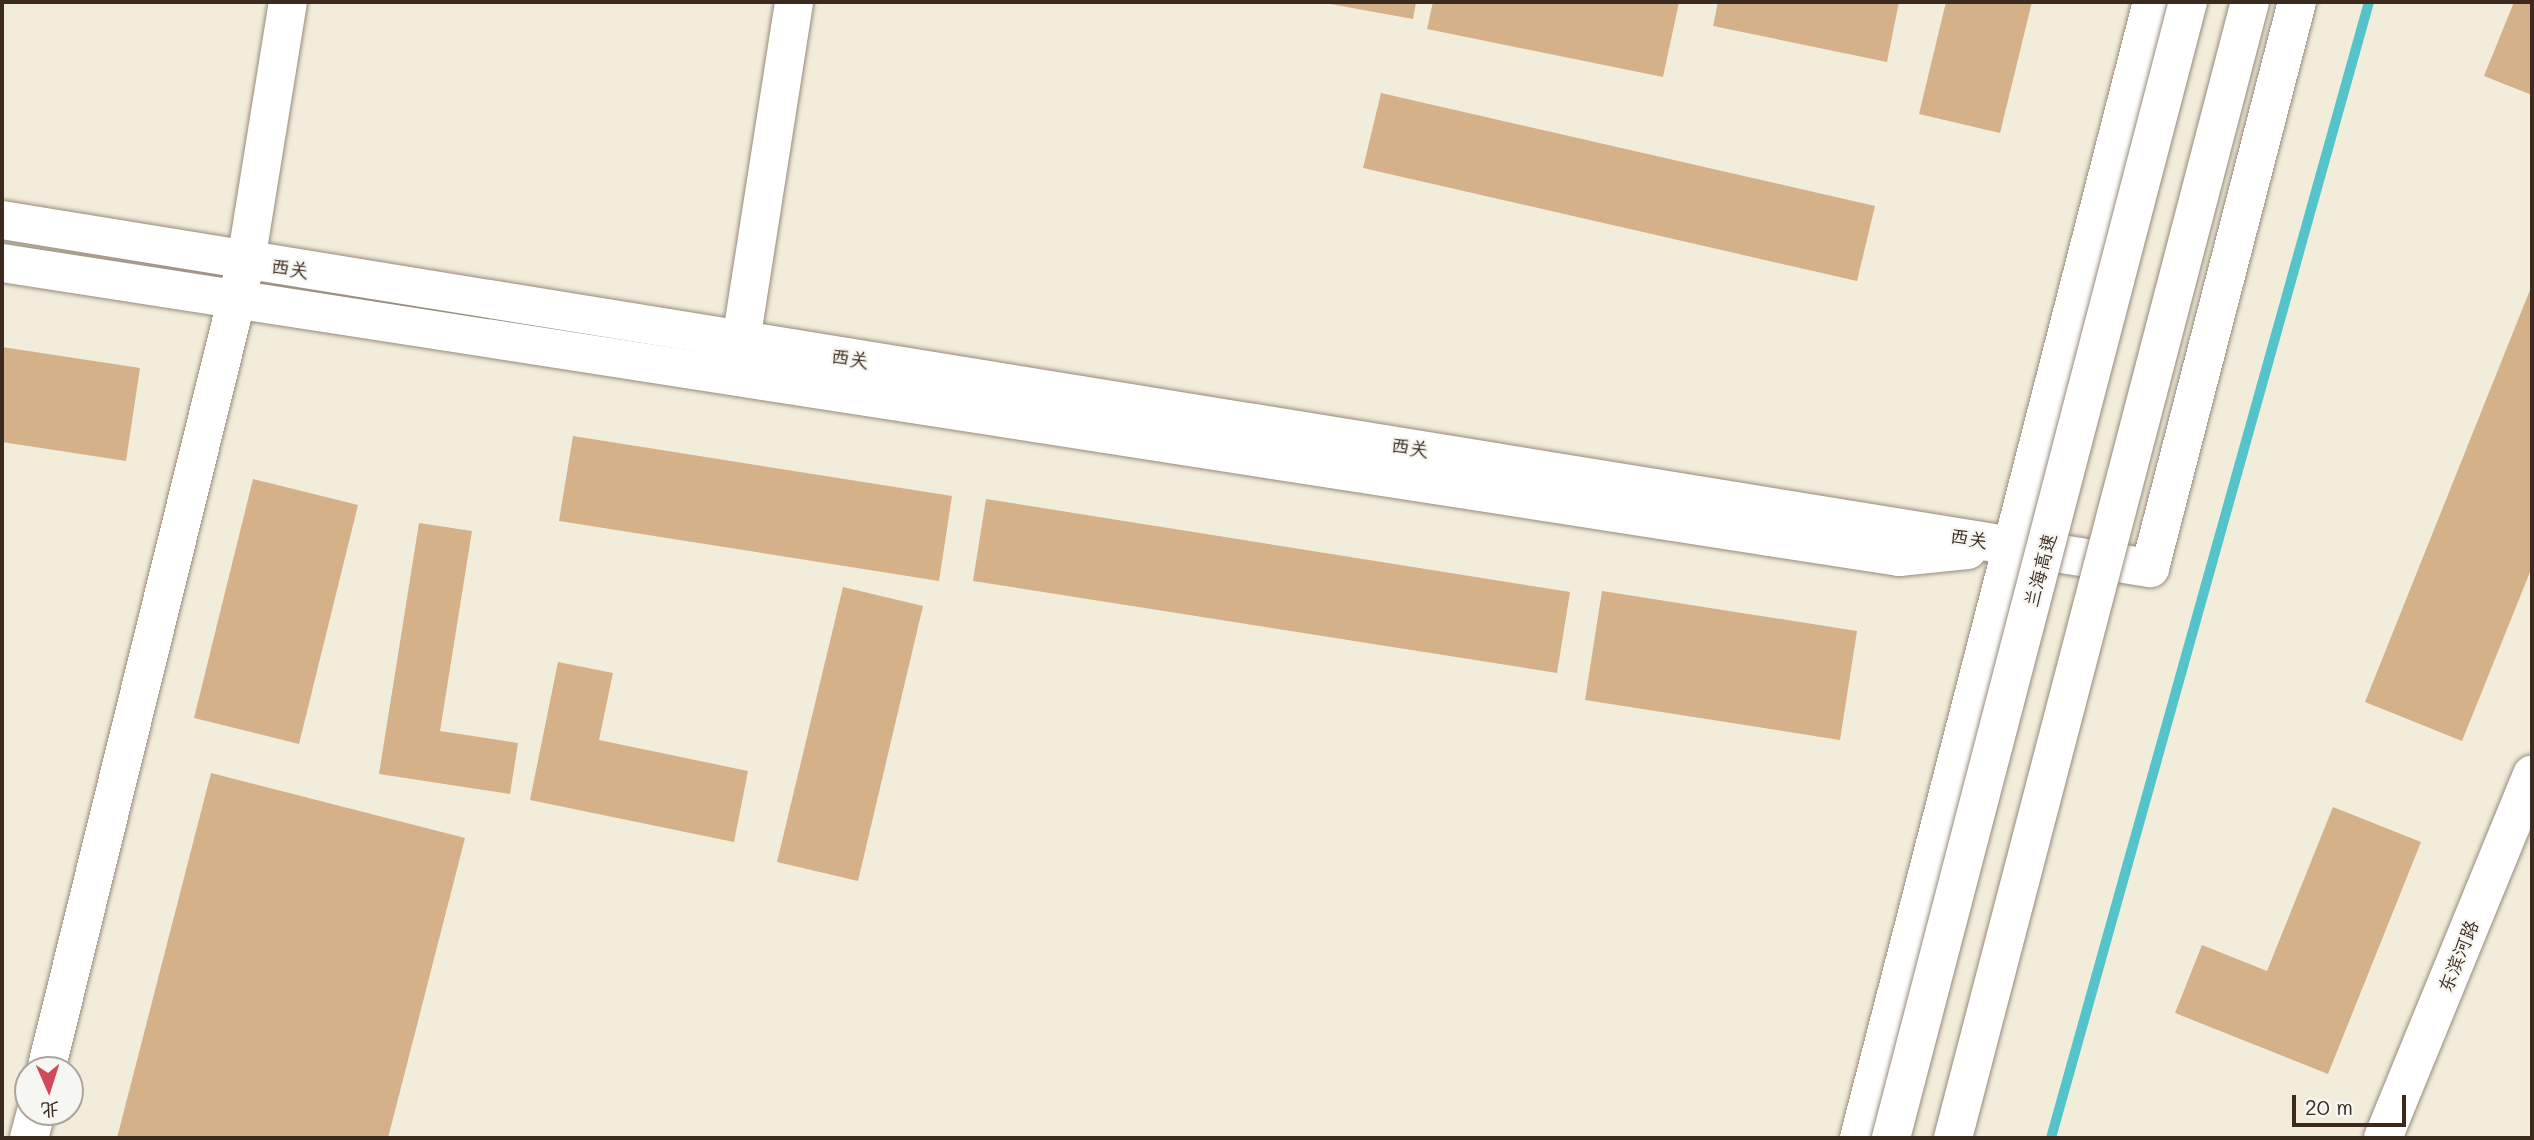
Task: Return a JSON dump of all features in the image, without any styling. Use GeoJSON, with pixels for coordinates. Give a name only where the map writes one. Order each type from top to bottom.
{"type":"FeatureCollection","features":[{"type":"Feature","properties":{"kind":"main road"},"geometry":{"type":"LineString","coordinates":[[49,1056],[246,261],[288,2]]}},
{"type":"Feature","properties":{"kind":"main road"},"geometry":{"type":"LineString","coordinates":[[741,341],[794,2]]}},
{"type":"Feature","properties":{"kind":"main road"},"geometry":{"type":"LineString","coordinates":[[1859,1138],[2152,2]]}},
{"type":"Feature","properties":{"kind":"main road","name":"兰海高速"},"geometry":{"type":"LineString","coordinates":[[1891,1138],[2188,2]]}},
{"type":"Feature","properties":{"kind":"main road"},"geometry":{"type":"LineString","coordinates":[[1953,1138],[2250,2]]}},
{"type":"Feature","properties":{"kind":"main road"},"geometry":{"type":"LineString","coordinates":[[2012,545],[2150,568],[2297,2]]}},
{"type":"Feature","properties":{"kind":"main road","name":"西关"},"geometry":{"type":"LineString","coordinates":[[2,220],[2012,545]]}},
{"type":"Feature","properties":{"kind":"main road","name":"西关"},"geometry":{"type":"LineString","coordinates":[[2,262],[1899,557],[2012,545]]}},
{"type":"Feature","properties":{"kind":"main road","name":"东滨河路"},"geometry":{"type":"LineString","coordinates":[[2383,1138],[2532,774]]}},
{"type":"Feature","properties":{"kind":"building"},"geometry":{"type":"Polygon","coordinates":[[[1319,2],[1416,2],[1413,19],[1319,2]]]}},
{"type":"Feature","properties":{"kind":"building"},"geometry":{"type":"Polygon","coordinates":[[[1433,2],[1679,2],[1663,77],[1427,29],[1433,2]]]}},
{"type":"Feature","properties":{"kind":"building"},"geometry":{"type":"Polygon","coordinates":[[[1718,2],[1899,2],[1887,62],[1713,26],[1718,2]]]}},
{"type":"Feature","properties":{"kind":"building"},"geometry":{"type":"Polygon","coordinates":[[[1946,2],[2032,2],[2000,133],[1919,114],[1946,2]]]}},
{"type":"Feature","properties":{"kind":"building"},"geometry":{"type":"Polygon","coordinates":[[[2514,2],[2532,2],[2532,95],[2484,76],[2514,2]]]}},
{"type":"Feature","properties":{"kind":"building"},"geometry":{"type":"Polygon","coordinates":[[[1381,93],[1875,206],[1857,281],[1363,168],[1381,93]]]}},
{"type":"Feature","properties":{"kind":"building"},"geometry":{"type":"Polygon","coordinates":[[[2532,285],[2532,567],[2462,741],[2365,702],[2532,285]]]}},
{"type":"Feature","properties":{"kind":"building"},"geometry":{"type":"Polygon","coordinates":[[[2,347],[140,368],[126,461],[2,442],[2,347]]]}},
{"type":"Feature","properties":{"kind":"building"},"geometry":{"type":"Polygon","coordinates":[[[573,436],[952,496],[939,581],[559,521],[573,436]]]}},
{"type":"Feature","properties":{"kind":"building"},"geometry":{"type":"Polygon","coordinates":[[[253,479],[358,505],[299,744],[194,718],[253,479]]]}},
{"type":"Feature","properties":{"kind":"building"},"geometry":{"type":"Polygon","coordinates":[[[986,499],[1570,592],[1557,673],[973,581],[986,499]]]}},
{"type":"Feature","properties":{"kind":"building"},"geometry":{"type":"Polygon","coordinates":[[[419,523],[472,531],[440,731],[518,743],[510,794],[379,774],[419,523]]]}},
{"type":"Feature","properties":{"kind":"building"},"geometry":{"type":"Polygon","coordinates":[[[843,587],[923,606],[858,881],[777,862],[843,587]]]}},
{"type":"Feature","properties":{"kind":"building"},"geometry":{"type":"Polygon","coordinates":[[[1602,591],[1857,631],[1840,740],[1585,700],[1602,591]]]}},
{"type":"Feature","properties":{"kind":"building"},"geometry":{"type":"Polygon","coordinates":[[[558,662],[613,673],[599,740],[748,771],[734,842],[530,800],[558,662]]]}},
{"type":"Feature","properties":{"kind":"building"},"geometry":{"type":"Polygon","coordinates":[[[211,773],[465,838],[388,1138],[117,1138],[211,773]]]}},
{"type":"Feature","properties":{"kind":"building"},"geometry":{"type":"Polygon","coordinates":[[[2333,807],[2421,842],[2328,1074],[2175,1013],[2202,945],[2267,971],[2333,807]]]}},
{"type":"Feature","properties":{"kind":"waterway"},"geometry":{"type":"LineString","coordinates":[[2051,1138],[2369,2]]}}]}
